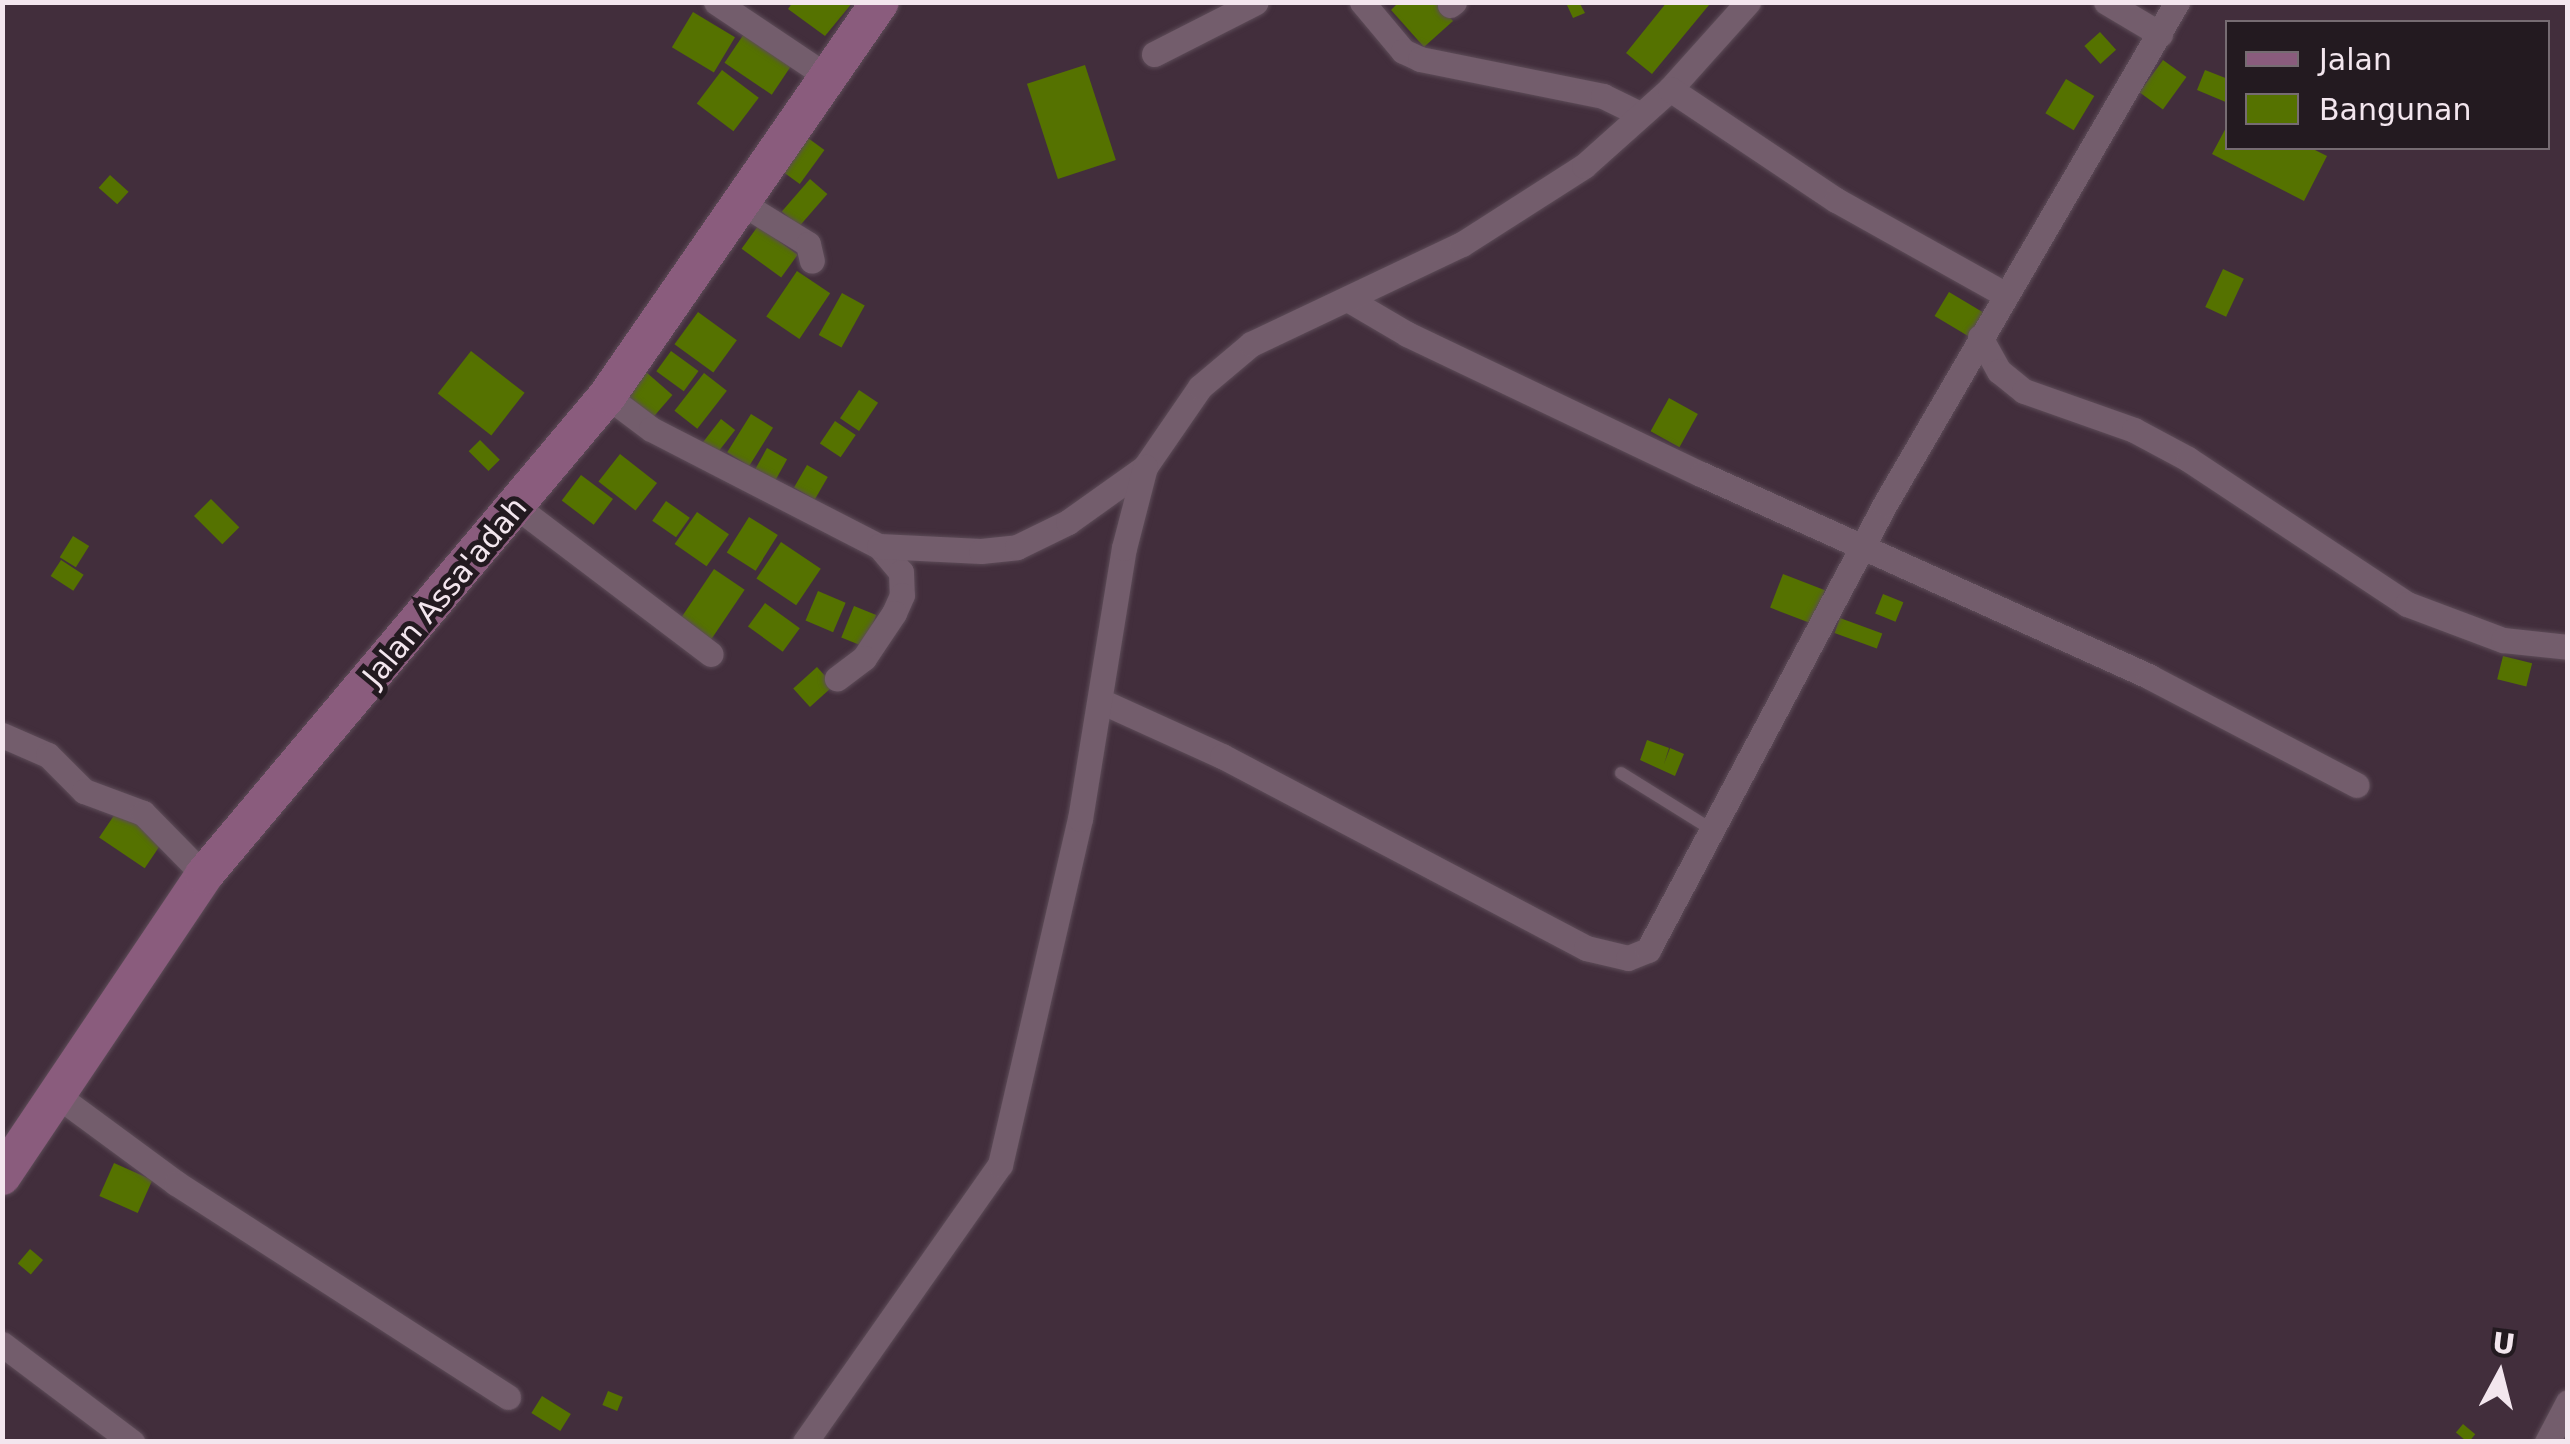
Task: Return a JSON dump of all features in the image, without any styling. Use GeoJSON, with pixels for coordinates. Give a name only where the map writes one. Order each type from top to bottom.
{"type":"FeatureCollection","features":[{"type":"Feature","properties":{"kind":"street"},"geometry":{"type":"LineString","coordinates":[[716,2],[828,78]]}},
{"type":"Feature","properties":{"kind":"street","name":"Jalan Assa'adah"},"geometry":{"type":"LineString","coordinates":[[2,1176],[204,875],[607,396],[745,205],[880,2]]}},
{"type":"Feature","properties":{"kind":"street"},"geometry":{"type":"LineString","coordinates":[[1154,54],[1256,2]]}},
{"type":"Feature","properties":{"kind":"street"},"geometry":{"type":"LineString","coordinates":[[1362,2],[1403,51],[1420,59],[1591,92],[1640,114]]}},
{"type":"Feature","properties":{"kind":"street"},"geometry":{"type":"LineString","coordinates":[[805,1442],[1000,1165],[1103,702],[1124,548],[1145,468],[1200,386],[1251,344],[1351,301],[1462,244],[1570,175],[1670,89],[1748,2]]}},
{"type":"Feature","properties":{"kind":"street"},"geometry":{"type":"LineString","coordinates":[[2106,2],[2160,34]]}},
{"type":"Feature","properties":{"kind":"street"},"geometry":{"type":"LineString","coordinates":[[1103,702],[1222,756],[1604,956],[1628,958],[1659,939],[1864,546],[2004,294],[2177,2]]}},
{"type":"Feature","properties":{"kind":"street"},"geometry":{"type":"LineString","coordinates":[[1670,89],[1836,200],[2004,294]]}},
{"type":"Feature","properties":{"kind":"street"},"geometry":{"type":"LineString","coordinates":[[745,205],[808,244],[812,261]]}},
{"type":"Feature","properties":{"kind":"street"},"geometry":{"type":"LineString","coordinates":[[1351,301],[1407,334],[2166,685],[2358,785]]}},
{"type":"Feature","properties":{"kind":"street"},"geometry":{"type":"LineString","coordinates":[[1980,337],[1999,371],[2024,390],[2134,430],[2179,454],[2407,604],[2503,640],[2568,648]]}},
{"type":"Feature","properties":{"kind":"street"},"geometry":{"type":"LineString","coordinates":[[607,396],[651,428],[879,546],[937,552],[1017,547],[1068,522],[1145,468]]}},
{"type":"Feature","properties":{"kind":"street"},"geometry":{"type":"LineString","coordinates":[[517,507],[711,654]]}},
{"type":"Feature","properties":{"kind":"street"},"geometry":{"type":"LineString","coordinates":[[836,678],[864,658],[902,596],[900,572],[879,546]]}},
{"type":"Feature","properties":{"kind":"street"},"geometry":{"type":"LineString","coordinates":[[2,735],[48,755],[84,790],[143,814],[204,875]]}},
{"type":"Feature","properties":{"kind":"street"},"geometry":{"type":"LineString","coordinates":[[58,1096],[176,1183],[508,1397]]}},
{"type":"Feature","properties":{"kind":"street"},"geometry":{"type":"LineString","coordinates":[[2,1344],[132,1442]]}},
{"type":"Feature","properties":{"kind":"street"},"geometry":{"type":"LineString","coordinates":[[2547,1442],[2568,1402]]}},
{"type":"Feature","properties":{"kind":"lane"},"geometry":{"type":"LineString","coordinates":[[1620,772],[1714,831]]}},
{"type":"Feature","properties":{"kind":"building"},"geometry":{"type":"Polygon","coordinates":[[[793,2],[853,2],[825,36],[788,9],[793,2]]]}},
{"type":"Feature","properties":{"kind":"building"},"geometry":{"type":"Polygon","coordinates":[[[1399,2],[1436,2],[1453,21],[1424,47],[1391,10],[1399,2]]]}},
{"type":"Feature","properties":{"kind":"building"},"geometry":{"type":"Polygon","coordinates":[[[1579,2],[1585,13],[1573,18],[1567,5],[1579,2]]]}},
{"type":"Feature","properties":{"kind":"building"},"geometry":{"type":"Polygon","coordinates":[[[1667,2],[1709,5],[1652,74],[1626,53],[1667,2]]]}},
{"type":"Feature","properties":{"kind":"building"},"geometry":{"type":"Polygon","coordinates":[[[693,12],[735,37],[714,72],[672,47],[693,12]]]}},
{"type":"Feature","properties":{"kind":"building"},"geometry":{"type":"Polygon","coordinates":[[[748,28],[795,60],[772,95],[725,63],[748,28]]]}},
{"type":"Feature","properties":{"kind":"building"},"geometry":{"type":"Polygon","coordinates":[[[2100,32],[2116,50],[2100,64],[2084,46],[2100,32]]]}},
{"type":"Feature","properties":{"kind":"building"},"geometry":{"type":"Polygon","coordinates":[[[2163,60],[2186,77],[2163,109],[2139,92],[2163,60]]]}},
{"type":"Feature","properties":{"kind":"building"},"geometry":{"type":"Polygon","coordinates":[[[1085,65],[1116,160],[1058,179],[1027,84],[1085,65]]]}},
{"type":"Feature","properties":{"kind":"building"},"geometry":{"type":"Polygon","coordinates":[[[722,70],[759,98],[733,131],[697,104],[722,70]]]}},
{"type":"Feature","properties":{"kind":"building"},"geometry":{"type":"Polygon","coordinates":[[[2205,70],[2225,78],[2225,102],[2197,90],[2205,70]]]}},
{"type":"Feature","properties":{"kind":"building"},"geometry":{"type":"Polygon","coordinates":[[[2066,79],[2094,96],[2074,130],[2045,113],[2066,79]]]}},
{"type":"Feature","properties":{"kind":"building"},"geometry":{"type":"Polygon","coordinates":[[[2225,130],[2225,150],[2315,150],[2327,156],[2304,201],[2212,154],[2225,130]]]}},
{"type":"Feature","properties":{"kind":"building"},"geometry":{"type":"Polygon","coordinates":[[[801,133],[824,150],[800,184],[776,167],[801,133]]]}},
{"type":"Feature","properties":{"kind":"building"},"geometry":{"type":"Polygon","coordinates":[[[110,175],[129,192],[117,204],[99,188],[110,175]]]}},
{"type":"Feature","properties":{"kind":"building"},"geometry":{"type":"Polygon","coordinates":[[[810,179],[827,194],[799,227],[782,211],[810,179]]]}},
{"type":"Feature","properties":{"kind":"building"},"geometry":{"type":"Polygon","coordinates":[[[758,226],[798,255],[781,277],[742,249],[758,226]]]}},
{"type":"Feature","properties":{"kind":"building"},"geometry":{"type":"Polygon","coordinates":[[[2223,269],[2244,279],[2226,317],[2205,307],[2223,269]]]}},
{"type":"Feature","properties":{"kind":"building"},"geometry":{"type":"Polygon","coordinates":[[[797,271],[830,293],[799,339],[766,317],[797,271]]]}},
{"type":"Feature","properties":{"kind":"building"},"geometry":{"type":"Polygon","coordinates":[[[1949,292],[1984,313],[1970,337],[1935,316],[1949,292]]]}},
{"type":"Feature","properties":{"kind":"building"},"geometry":{"type":"Polygon","coordinates":[[[842,293],[865,306],[841,348],[819,335],[842,293]]]}},
{"type":"Feature","properties":{"kind":"building"},"geometry":{"type":"Polygon","coordinates":[[[698,312],[737,340],[713,373],[674,344],[698,312]]]}},
{"type":"Feature","properties":{"kind":"building"},"geometry":{"type":"Polygon","coordinates":[[[471,351],[525,393],[491,435],[438,394],[471,351]]]}},
{"type":"Feature","properties":{"kind":"building"},"geometry":{"type":"Polygon","coordinates":[[[671,351],[699,371],[684,391],[656,371],[671,351]]]}},
{"type":"Feature","properties":{"kind":"building"},"geometry":{"type":"Polygon","coordinates":[[[646,372],[672,395],[648,423],[622,400],[646,372]]]}},
{"type":"Feature","properties":{"kind":"building"},"geometry":{"type":"Polygon","coordinates":[[[704,373],[727,391],[697,429],[674,411],[704,373]]]}},
{"type":"Feature","properties":{"kind":"building"},"geometry":{"type":"Polygon","coordinates":[[[859,390],[878,403],[859,431],[840,418],[859,390]]]}},
{"type":"Feature","properties":{"kind":"building"},"geometry":{"type":"Polygon","coordinates":[[[1669,398],[1698,414],[1679,447],[1651,431],[1669,398]]]}},
{"type":"Feature","properties":{"kind":"building"},"geometry":{"type":"Polygon","coordinates":[[[751,414],[773,428],[749,466],[727,452],[751,414]]]}},
{"type":"Feature","properties":{"kind":"building"},"geometry":{"type":"Polygon","coordinates":[[[721,419],[735,430],[716,455],[702,443],[721,419]]]}},
{"type":"Feature","properties":{"kind":"building"},"geometry":{"type":"Polygon","coordinates":[[[835,421],[856,435],[841,457],[820,443],[835,421]]]}},
{"type":"Feature","properties":{"kind":"building"},"geometry":{"type":"Polygon","coordinates":[[[480,440],[500,460],[488,471],[469,451],[480,440]]]}},
{"type":"Feature","properties":{"kind":"building"},"geometry":{"type":"Polygon","coordinates":[[[767,448],[787,459],[772,486],[752,475],[767,448]]]}},
{"type":"Feature","properties":{"kind":"building"},"geometry":{"type":"Polygon","coordinates":[[[620,454],[657,483],[635,511],[598,482],[620,454]]]}},
{"type":"Feature","properties":{"kind":"building"},"geometry":{"type":"Polygon","coordinates":[[[807,465],[828,477],[815,500],[794,488],[807,465]]]}},
{"type":"Feature","properties":{"kind":"building"},"geometry":{"type":"Polygon","coordinates":[[[581,475],[613,499],[594,525],[562,501],[581,475]]]}},
{"type":"Feature","properties":{"kind":"building"},"geometry":{"type":"Polygon","coordinates":[[[211,499],[239,527],[222,544],[194,516],[211,499]]]}},
{"type":"Feature","properties":{"kind":"building"},"geometry":{"type":"Polygon","coordinates":[[[666,501],[690,518],[676,537],[652,521],[666,501]]]}},
{"type":"Feature","properties":{"kind":"building"},"geometry":{"type":"Polygon","coordinates":[[[697,512],[729,534],[707,566],[675,544],[697,512]]]}},
{"type":"Feature","properties":{"kind":"building"},"geometry":{"type":"Polygon","coordinates":[[[749,517],[778,535],[756,571],[727,553],[749,517]]]}},
{"type":"Feature","properties":{"kind":"building"},"geometry":{"type":"Polygon","coordinates":[[[73,536],[89,546],[76,567],[60,557],[73,536]]]}},
{"type":"Feature","properties":{"kind":"building"},"geometry":{"type":"Polygon","coordinates":[[[781,542],[821,569],[796,605],[756,578],[781,542]]]}},
{"type":"Feature","properties":{"kind":"building"},"geometry":{"type":"Polygon","coordinates":[[[61,560],[84,575],[73,591],[51,576],[61,560]]]}},
{"type":"Feature","properties":{"kind":"building"},"geometry":{"type":"Polygon","coordinates":[[[714,569],[745,590],[709,642],[679,621],[714,569]]]}},
{"type":"Feature","properties":{"kind":"building"},"geometry":{"type":"Polygon","coordinates":[[[1783,574],[1825,590],[1812,624],[1770,608],[1783,574]]]}},
{"type":"Feature","properties":{"kind":"building"},"geometry":{"type":"Polygon","coordinates":[[[818,591],[846,603],[833,632],[805,620],[818,591]]]}},
{"type":"Feature","properties":{"kind":"building"},"geometry":{"type":"Polygon","coordinates":[[[1883,594],[1903,602],[1896,622],[1875,613],[1883,594]]]}},
{"type":"Feature","properties":{"kind":"building"},"geometry":{"type":"Polygon","coordinates":[[[765,603],[800,628],[783,652],[748,626],[765,603]]]}},
{"type":"Feature","properties":{"kind":"building"},"geometry":{"type":"Polygon","coordinates":[[[854,606],[876,615],[864,647],[841,638],[854,606]]]}},
{"type":"Feature","properties":{"kind":"building"},"geometry":{"type":"Polygon","coordinates":[[[1840,618],[1882,633],[1877,648],[1835,633],[1840,618]]]}},
{"type":"Feature","properties":{"kind":"building"},"geometry":{"type":"Polygon","coordinates":[[[2503,656],[2532,663],[2526,687],[2497,679],[2503,656]]]}},
{"type":"Feature","properties":{"kind":"building"},"geometry":{"type":"Polygon","coordinates":[[[817,667],[834,686],[810,707],[793,688],[817,667]]]}},
{"type":"Feature","properties":{"kind":"building"},"geometry":{"type":"Polygon","coordinates":[[[1647,740],[1669,748],[1664,764],[1670,748],[1684,754],[1675,776],[1640,760],[1647,740]]]}},
{"type":"Feature","properties":{"kind":"building"},"geometry":{"type":"Polygon","coordinates":[[[117,811],[163,842],[145,868],[99,838],[117,811]]]}},
{"type":"Feature","properties":{"kind":"building"},"geometry":{"type":"Polygon","coordinates":[[[114,1163],[152,1180],[138,1213],[99,1196],[114,1163]]]}},
{"type":"Feature","properties":{"kind":"building"},"geometry":{"type":"Polygon","coordinates":[[[30,1249],[43,1260],[31,1274],[18,1264],[30,1249]]]}},
{"type":"Feature","properties":{"kind":"building"},"geometry":{"type":"Polygon","coordinates":[[[608,1391],[623,1397],[617,1411],[602,1405],[608,1391]]]}},
{"type":"Feature","properties":{"kind":"building"},"geometry":{"type":"Polygon","coordinates":[[[542,1396],[571,1414],[560,1431],[531,1413],[542,1396]]]}},
{"type":"Feature","properties":{"kind":"building"},"geometry":{"type":"Polygon","coordinates":[[[2463,1424],[2475,1434],[2467,1442],[2456,1432],[2463,1424]]]}}]}
